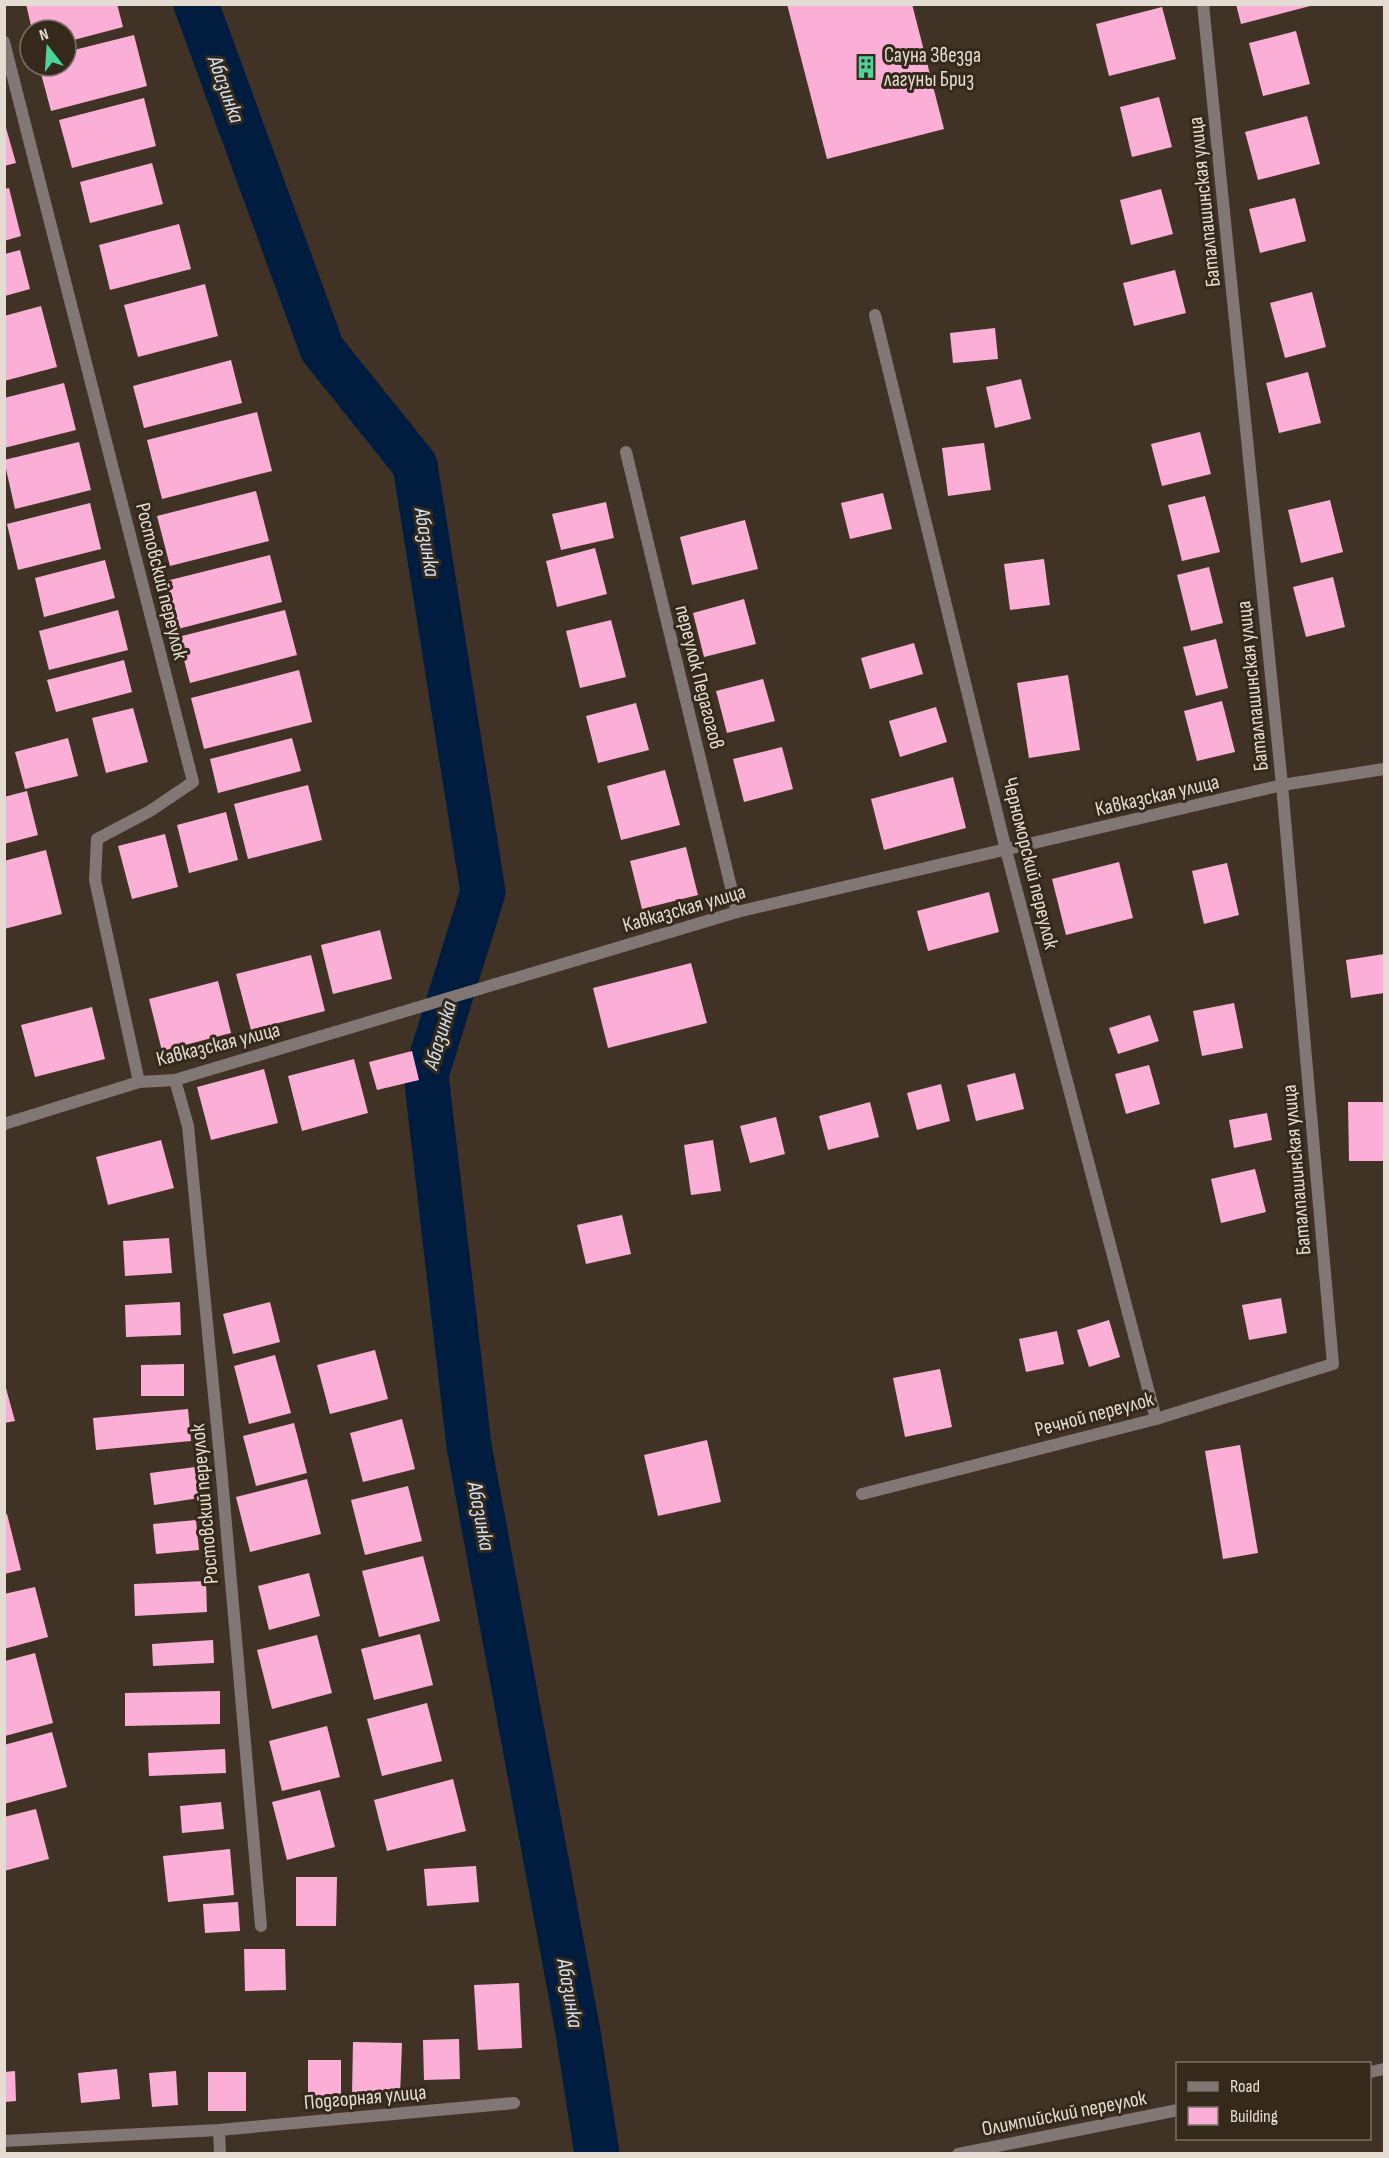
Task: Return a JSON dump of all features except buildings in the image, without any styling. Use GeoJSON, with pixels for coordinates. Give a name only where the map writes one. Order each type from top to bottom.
{"type":"FeatureCollection","features":[{"type":"Feature","properties":{"kind":"street","name":"Баталпашинская улица"},"geometry":{"type":"LineString","coordinates":[[1203,4],[1282,785],[1333,1364]]}},
{"type":"Feature","properties":{"kind":"street","name":"Ростовский переулок"},"geometry":{"type":"LineString","coordinates":[[4,42],[192,782],[150,811],[97,839],[95,880],[139,1082]]}},
{"type":"Feature","properties":{"kind":"street","name":"Черноморский переулок"},"geometry":{"type":"LineString","coordinates":[[875,315],[1006,850],[1156,1419]]}},
{"type":"Feature","properties":{"kind":"street","name":"переулок Педагогов"},"geometry":{"type":"LineString","coordinates":[[626,452],[737,912]]}},
{"type":"Feature","properties":{"kind":"street","name":"Кавказская улица"},"geometry":{"type":"LineString","coordinates":[[4,1124],[139,1082],[175,1080],[737,912],[1282,785],[1384,769]]}},
{"type":"Feature","properties":{"kind":"street","name":"Ростовский переулок"},"geometry":{"type":"LineString","coordinates":[[175,1080],[188,1126],[222,1478],[261,1926]]}},
{"type":"Feature","properties":{"kind":"street","name":"Речной переулок"},"geometry":{"type":"LineString","coordinates":[[862,1494],[1156,1419],[1333,1364]]}},
{"type":"Feature","properties":{"kind":"street","name":"Подгорная улица"},"geometry":{"type":"LineString","coordinates":[[4,2141],[219,2130],[514,2103]]}},
{"type":"Feature","properties":{"kind":"street","name":"Олимпийский переулок"},"geometry":{"type":"LineString","coordinates":[[958,2154],[1176,2110]]}},
{"type":"Feature","properties":{"kind":"street"},"geometry":{"type":"LineString","coordinates":[[219,2130],[220,2154]]}},
{"type":"Feature","properties":{"kind":"waterway","name":"Абазинка"},"geometry":{"type":"LineString","coordinates":[[196,4],[322,349],[415,465],[483,892],[426,1075],[469,1446],[578,2032],[597,2154]]}},
{"type":"Feature","properties":{"kind":"place","name":"Сауна Звезда лагуны Бриз"},"geometry":{"type":"Point","coordinates":[866,67]}}]}
